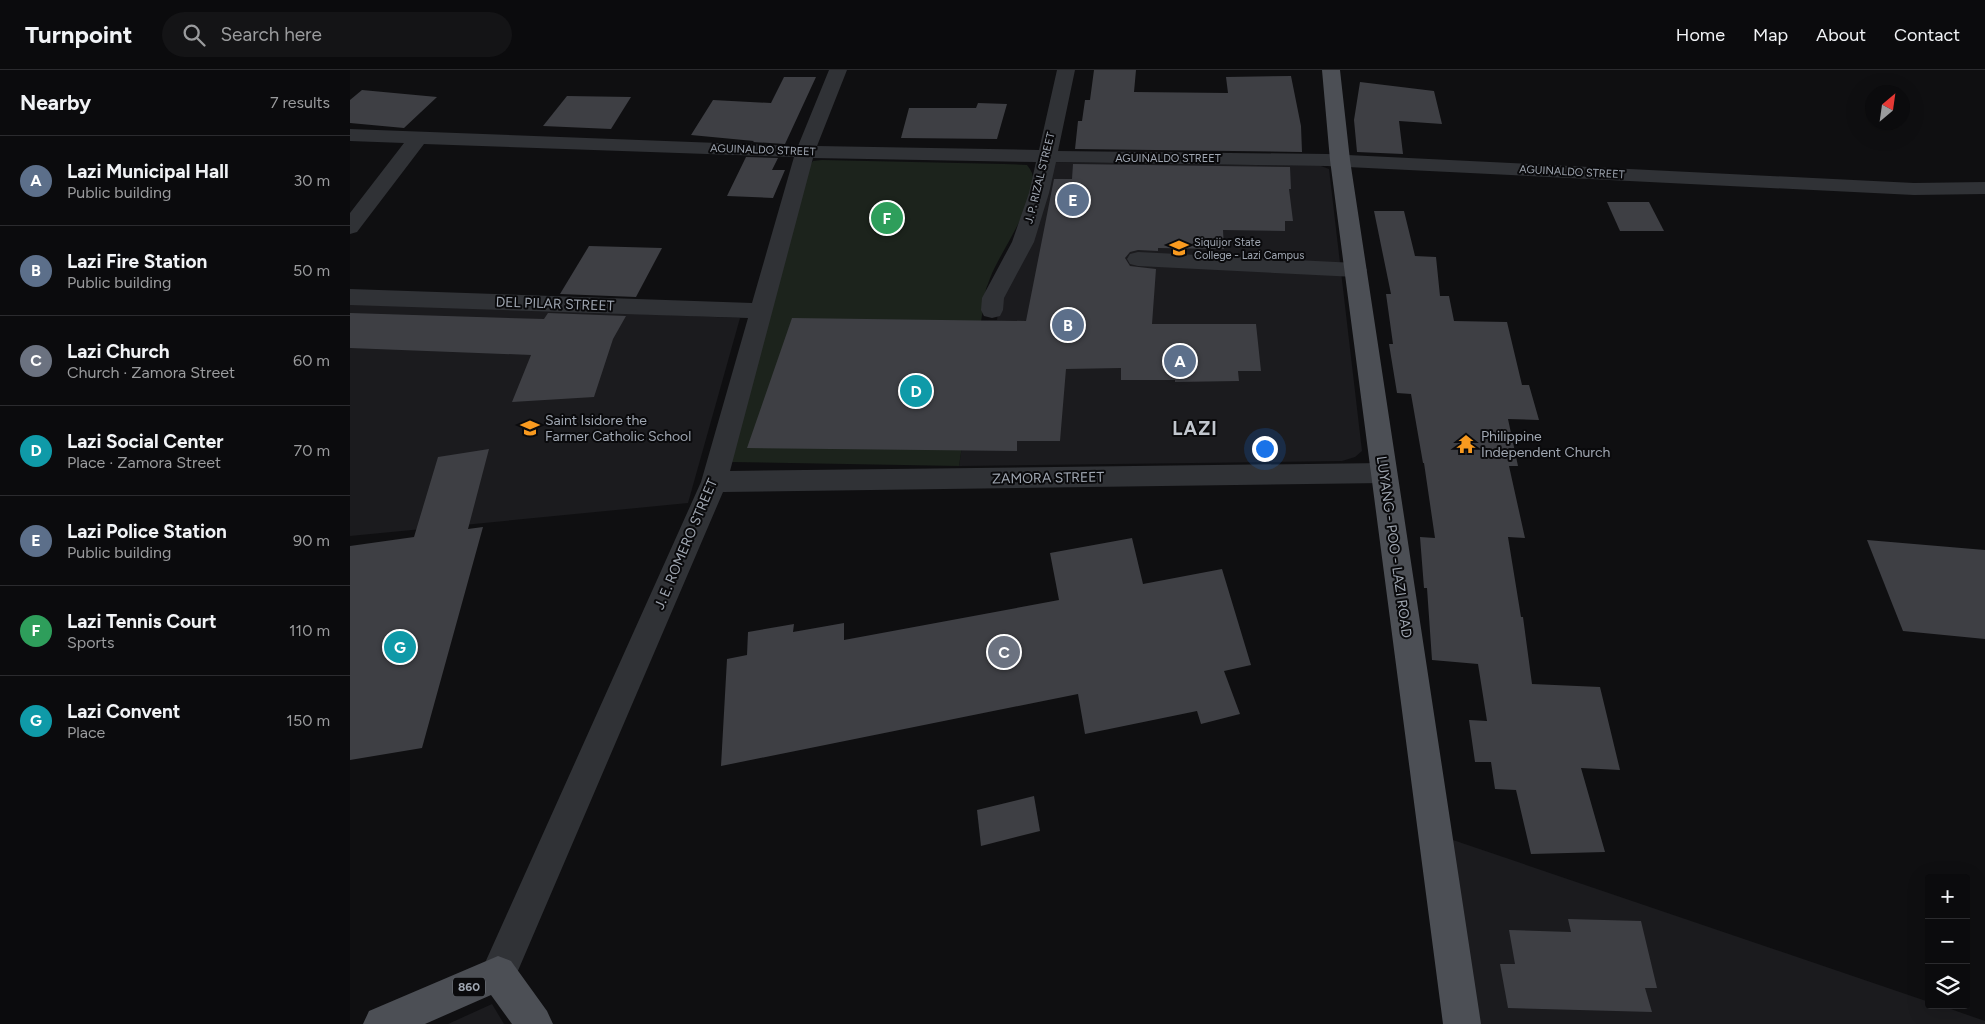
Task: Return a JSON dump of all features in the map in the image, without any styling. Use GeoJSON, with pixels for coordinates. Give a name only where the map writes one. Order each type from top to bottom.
{"type":"FeatureCollection","features":[{"type":"Feature","properties":{"kind":"main road","name":"LUYANG - POO - LAZI ROAD"},"geometry":{"type":"LineString","coordinates":[[1331,70],[1340,160],[1462,1024]]}},
{"type":"Feature","properties":{"kind":"main road","name":"860"},"geometry":{"type":"LineString","coordinates":[[382,1024],[498,974],[534,1024]]}},
{"type":"Feature","properties":{"kind":"street","name":"J. E. ROMERO STREET"},"geometry":{"type":"LineString","coordinates":[[498,974],[714,482],[805,152],[838,70]]}},
{"type":"Feature","properties":{"kind":"street","name":"J. P. RIZAL STREET"},"geometry":{"type":"LineString","coordinates":[[992,310],[994,298],[1023,242],[1039,193],[1066,70]]}},
{"type":"Feature","properties":{"kind":"street","name":"AGUINALDO STREET"},"geometry":{"type":"LineString","coordinates":[[350,135],[805,152],[1340,160],[1914,189],[1985,188]]}},
{"type":"Feature","properties":{"kind":"street"},"geometry":{"type":"LineString","coordinates":[[350,227],[419,137]]}},
{"type":"Feature","properties":{"kind":"street"},"geometry":{"type":"LineString","coordinates":[[1138,259],[1356,270]]}},
{"type":"Feature","properties":{"kind":"street","name":"DEL PILAR STREET"},"geometry":{"type":"LineString","coordinates":[[350,297],[760,311]]}},
{"type":"Feature","properties":{"kind":"street","name":"ZAMORA STREET"},"geometry":{"type":"LineString","coordinates":[[714,482],[1383,473]]}},
{"type":"Feature","properties":{"kind":"shaded area"},"geometry":{"type":"Polygon","coordinates":[[[813,161],[1027,165],[1032,173],[1032,189],[1024,212],[986,289],[959,466],[731,462],[806,171],[813,161]]]}},
{"type":"Feature","properties":{"kind":"shaded area"},"geometry":{"type":"Polygon","coordinates":[[[1049,162],[1321,166],[1329,169],[1362,451],[1355,457],[1342,461],[959,466],[981,321],[997,320],[999,306],[1049,162]]]}},
{"type":"Feature","properties":{"kind":"shaded area","name":"Saint Isidore the Farmer Catholic School"},"geometry":{"type":"Polygon","coordinates":[[[350,302],[740,318],[688,503],[350,536],[350,302]]]}},
{"type":"Feature","properties":{"kind":"shaded area"},"geometry":{"type":"Polygon","coordinates":[[[1450,839],[1925,1001],[1925,1009],[1950,1009],[1985,1021],[1985,1024],[1478,1024],[1450,839]]]}},
{"type":"Feature","properties":{"kind":"shaded area"},"geometry":{"type":"Polygon","coordinates":[[[492,1004],[504,1024],[448,1024],[492,1004]]]}},
{"type":"Feature","properties":{"kind":"building"},"geometry":{"type":"Polygon","coordinates":[[[1094,70],[1136,70],[1134,92],[1228,93],[1226,77],[1291,76],[1301,126],[1302,152],[1075,149],[1078,121],[1082,121],[1085,100],[1090,100],[1094,70]]]}},
{"type":"Feature","properties":{"kind":"building"},"geometry":{"type":"Polygon","coordinates":[[[784,77],[816,77],[785,144],[691,135],[713,100],[771,103],[784,77]]]}},
{"type":"Feature","properties":{"kind":"building"},"geometry":{"type":"Polygon","coordinates":[[[1360,82],[1434,91],[1442,124],[1399,121],[1403,154],[1357,152],[1354,120],[1360,82]]]}},
{"type":"Feature","properties":{"kind":"building"},"geometry":{"type":"Polygon","coordinates":[[[362,90],[437,97],[404,128],[350,123],[350,100],[362,90]]]}},
{"type":"Feature","properties":{"kind":"building"},"geometry":{"type":"Polygon","coordinates":[[[567,96],[631,97],[611,129],[543,126],[567,96]]]}},
{"type":"Feature","properties":{"kind":"building"},"geometry":{"type":"Polygon","coordinates":[[[978,103],[1007,104],[997,139],[901,138],[909,108],[976,108],[978,103]]]}},
{"type":"Feature","properties":{"kind":"building"},"geometry":{"type":"Polygon","coordinates":[[[746,157],[778,158],[772,170],[785,170],[773,198],[727,196],[746,157]]]}},
{"type":"Feature","properties":{"kind":"building"},"geometry":{"type":"Polygon","coordinates":[[[1073,164],[1290,167],[1291,189],[1289,189],[1293,221],[1285,221],[1285,231],[1223,230],[1224,249],[1158,248],[1158,251],[1138,250],[1130,252],[1125,258],[1130,266],[1156,269],[1152,324],[1256,324],[1261,371],[1238,371],[1239,381],[1175,382],[1175,380],[1121,380],[1121,368],[1066,369],[1060,441],[1017,441],[1017,451],[747,448],[792,318],[1026,321],[1054,179],[1072,179],[1073,164]]]}},
{"type":"Feature","properties":{"kind":"building"},"geometry":{"type":"Polygon","coordinates":[[[1607,202],[1649,202],[1664,231],[1620,231],[1607,202]]]}},
{"type":"Feature","properties":{"kind":"building"},"geometry":{"type":"Polygon","coordinates":[[[1374,211],[1404,211],[1415,256],[1436,257],[1440,296],[1449,296],[1454,321],[1507,322],[1522,385],[1529,385],[1539,420],[1508,419],[1518,466],[1509,466],[1525,538],[1508,537],[1521,617],[1523,617],[1532,684],[1600,687],[1620,770],[1581,768],[1605,852],[1531,854],[1516,790],[1495,789],[1491,762],[1475,762],[1469,720],[1487,721],[1478,664],[1432,660],[1427,588],[1424,588],[1420,537],[1435,538],[1411,394],[1397,393],[1389,344],[1393,344],[1386,294],[1391,294],[1374,211]]]}},
{"type":"Feature","properties":{"kind":"building"},"geometry":{"type":"Polygon","coordinates":[[[589,246],[662,248],[636,297],[560,294],[589,246]]]}},
{"type":"Feature","properties":{"kind":"building"},"geometry":{"type":"Polygon","coordinates":[[[350,313],[544,319],[548,313],[626,316],[613,339],[594,397],[512,402],[531,355],[350,348],[350,313]]]}},
{"type":"Feature","properties":{"kind":"building"},"geometry":{"type":"Polygon","coordinates":[[[489,449],[468,529],[483,527],[422,748],[350,760],[350,546],[414,537],[438,457],[489,449]]]}},
{"type":"Feature","properties":{"kind":"building"},"geometry":{"type":"Polygon","coordinates":[[[1132,538],[1143,584],[1222,569],[1251,665],[1224,671],[1240,714],[1201,724],[1197,711],[1085,734],[1078,694],[721,766],[727,659],[747,655],[748,632],[794,624],[793,632],[844,623],[844,640],[1059,600],[1050,553],[1132,538]]]}},
{"type":"Feature","properties":{"kind":"building"},"geometry":{"type":"Polygon","coordinates":[[[1867,540],[1985,550],[1985,639],[1903,631],[1867,540]]]}},
{"type":"Feature","properties":{"kind":"building"},"geometry":{"type":"Polygon","coordinates":[[[1034,796],[1040,831],[981,846],[977,810],[1034,796]]]}},
{"type":"Feature","properties":{"kind":"building"},"geometry":{"type":"Polygon","coordinates":[[[1568,919],[1641,921],[1657,988],[1645,988],[1652,1012],[1508,1008],[1500,964],[1515,964],[1509,930],[1571,932],[1568,919]]]}},
{"type":"Feature","properties":{"kind":"place","name":"Lazi Police Station"},"geometry":{"type":"Point","coordinates":[1073,200]}},
{"type":"Feature","properties":{"kind":"place","name":"Lazi Tennis Court"},"geometry":{"type":"Point","coordinates":[887,218]}},
{"type":"Feature","properties":{"kind":"place","name":"Siquijor State College - Lazi Campus"},"geometry":{"type":"Point","coordinates":[1179,248]}},
{"type":"Feature","properties":{"kind":"place","name":"Lazi Fire Station"},"geometry":{"type":"Point","coordinates":[1068,325]}},
{"type":"Feature","properties":{"kind":"place","name":"Lazi Municipal Hall"},"geometry":{"type":"Point","coordinates":[1180,361]}},
{"type":"Feature","properties":{"kind":"place","name":"Lazi Social Center"},"geometry":{"type":"Point","coordinates":[916,391]}},
{"type":"Feature","properties":{"kind":"place","name":"Saint Isidore the Farmer Catholic School"},"geometry":{"type":"Point","coordinates":[530,428]}},
{"type":"Feature","properties":{"kind":"place","name":"Philippine Independent Church"},"geometry":{"type":"Point","coordinates":[1466,444]}},
{"type":"Feature","properties":{"kind":"place","name":"Lazi Convent"},"geometry":{"type":"Point","coordinates":[400,647]}},
{"type":"Feature","properties":{"kind":"place","name":"Lazi Church"},"geometry":{"type":"Point","coordinates":[1004,652]}},
{"type":"Feature","properties":{"kind":"district","name":"LAZI"},"geometry":{"type":"Point","coordinates":[1195,428]}}]}
